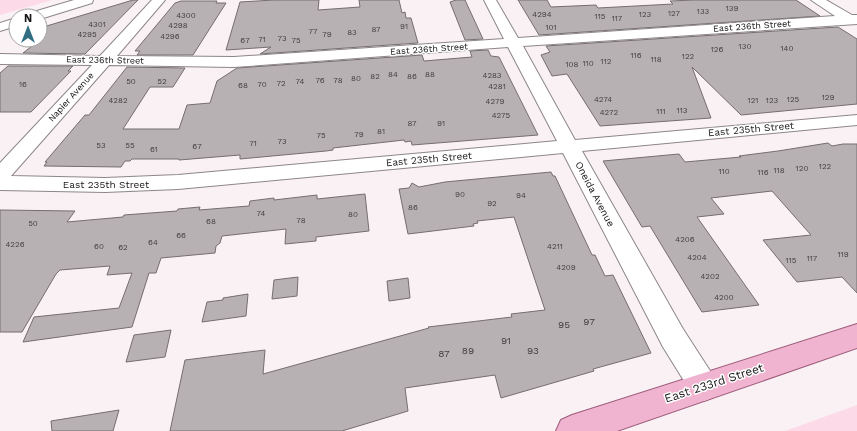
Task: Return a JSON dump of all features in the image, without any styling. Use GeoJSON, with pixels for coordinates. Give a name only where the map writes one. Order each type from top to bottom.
{"type":"FeatureCollection","features":[{"type":"Feature","properties":{"kind":"main road","name":"East 233rd Street"},"geometry":{"type":"LineString","coordinates":[[572,431],[857,336]]}},
{"type":"Feature","properties":{"kind":"street"},"geometry":{"type":"LineString","coordinates":[[48,12],[87,0]]}},
{"type":"Feature","properties":{"kind":"street","name":"Napier Avenue"},"geometry":{"type":"LineString","coordinates":[[0,176],[159,0]]}},
{"type":"Feature","properties":{"kind":"street","name":"Oneida Avenue"},"geometry":{"type":"LineString","coordinates":[[490,0],[673,338],[704,387]]}},
{"type":"Feature","properties":{"kind":"street"},"geometry":{"type":"LineString","coordinates":[[817,0],[854,21]]}},
{"type":"Feature","properties":{"kind":"street","name":"East 236th Street"},"geometry":{"type":"LineString","coordinates":[[0,59],[234,62],[854,21]]}},
{"type":"Feature","properties":{"kind":"street","name":"East 235th Street"},"geometry":{"type":"LineString","coordinates":[[0,183],[105,185],[178,182],[857,120]]}},
{"type":"Feature","properties":{"kind":"shaded area"},"geometry":{"type":"Polygon","coordinates":[[[0,0],[52,0],[24,8],[8,8],[8,13],[0,15],[0,0]]]}},
{"type":"Feature","properties":{"kind":"shaded area"},"geometry":{"type":"Polygon","coordinates":[[[857,405],[857,431],[785,431],[857,405]]]}},
{"type":"Feature","properties":{"kind":"building"},"geometry":{"type":"Polygon","coordinates":[[[133,0],[138,0],[85,54],[23,53],[30,48],[48,48],[48,26],[133,0]]]}},
{"type":"Feature","properties":{"kind":"building"},"geometry":{"type":"Polygon","coordinates":[[[319,0],[318,10],[360,7],[359,0],[399,0],[402,13],[405,12],[406,18],[411,18],[418,43],[260,54],[271,47],[226,50],[240,2],[319,0]]]}},
{"type":"Feature","properties":{"kind":"building"},"geometry":{"type":"Polygon","coordinates":[[[465,0],[483,39],[465,40],[450,2],[465,0]]]}},
{"type":"Feature","properties":{"kind":"building"},"geometry":{"type":"Polygon","coordinates":[[[518,0],[547,0],[551,7],[596,5],[598,8],[673,4],[670,1],[694,0],[796,0],[820,16],[539,35],[518,0]]]}},
{"type":"Feature","properties":{"kind":"building"},"geometry":{"type":"Polygon","coordinates":[[[181,1],[217,1],[216,3],[226,3],[193,55],[137,55],[140,51],[135,51],[175,3],[181,1]]]}},
{"type":"Feature","properties":{"kind":"building"},"geometry":{"type":"Polygon","coordinates":[[[838,27],[857,39],[857,104],[741,115],[692,67],[711,118],[600,126],[567,74],[552,76],[541,55],[550,52],[546,46],[838,27]]]}},
{"type":"Feature","properties":{"kind":"building"},"geometry":{"type":"Polygon","coordinates":[[[488,50],[491,56],[499,57],[538,135],[412,145],[411,141],[405,142],[404,140],[333,148],[333,150],[326,151],[240,159],[240,155],[179,160],[132,159],[130,161],[125,161],[121,167],[44,166],[47,162],[45,162],[85,115],[89,115],[127,67],[185,68],[173,87],[150,87],[123,129],[179,129],[187,105],[210,103],[217,81],[237,68],[422,55],[424,61],[472,57],[470,51],[488,50]]]}},
{"type":"Feature","properties":{"kind":"building"},"geometry":{"type":"Polygon","coordinates":[[[8,66],[73,66],[68,71],[71,71],[31,112],[0,112],[0,73],[8,66]]]}},
{"type":"Feature","properties":{"kind":"building"},"geometry":{"type":"Polygon","coordinates":[[[828,143],[832,146],[857,144],[857,293],[842,277],[797,282],[763,240],[811,235],[772,191],[711,198],[724,214],[697,217],[759,305],[702,312],[650,226],[642,227],[603,161],[679,154],[685,162],[741,157],[739,156],[828,143]]]}},
{"type":"Feature","properties":{"kind":"building"},"geometry":{"type":"Polygon","coordinates":[[[551,172],[553,176],[555,176],[592,255],[595,255],[605,276],[613,275],[651,353],[593,369],[594,371],[501,398],[495,375],[405,388],[408,411],[342,431],[170,431],[185,360],[265,350],[263,374],[429,328],[428,327],[512,317],[511,314],[545,310],[514,217],[477,221],[478,223],[473,224],[474,226],[408,234],[399,189],[409,188],[412,183],[419,187],[445,182],[551,172]]]}},
{"type":"Feature","properties":{"kind":"building"},"geometry":{"type":"Polygon","coordinates":[[[365,194],[369,231],[316,237],[316,241],[285,244],[286,229],[222,236],[220,243],[216,246],[215,253],[161,258],[156,273],[149,273],[132,327],[23,342],[34,317],[119,308],[132,273],[107,275],[110,266],[60,270],[56,274],[22,332],[0,332],[0,210],[75,211],[67,222],[123,217],[124,215],[177,211],[178,209],[200,207],[199,210],[249,206],[250,201],[274,198],[274,200],[317,195],[317,199],[365,194]]]}},
{"type":"Feature","properties":{"kind":"building"},"geometry":{"type":"Polygon","coordinates":[[[298,277],[297,296],[272,299],[274,280],[298,277]]]}},
{"type":"Feature","properties":{"kind":"building"},"geometry":{"type":"Polygon","coordinates":[[[408,278],[410,298],[389,301],[387,281],[408,278]]]}},
{"type":"Feature","properties":{"kind":"building"},"geometry":{"type":"Polygon","coordinates":[[[248,294],[246,316],[202,322],[207,302],[248,294]]]}},
{"type":"Feature","properties":{"kind":"building"},"geometry":{"type":"Polygon","coordinates":[[[171,330],[165,357],[126,362],[134,335],[171,330]]]}},
{"type":"Feature","properties":{"kind":"building"},"geometry":{"type":"Polygon","coordinates":[[[119,410],[113,431],[52,431],[51,421],[119,410]]]}}]}
